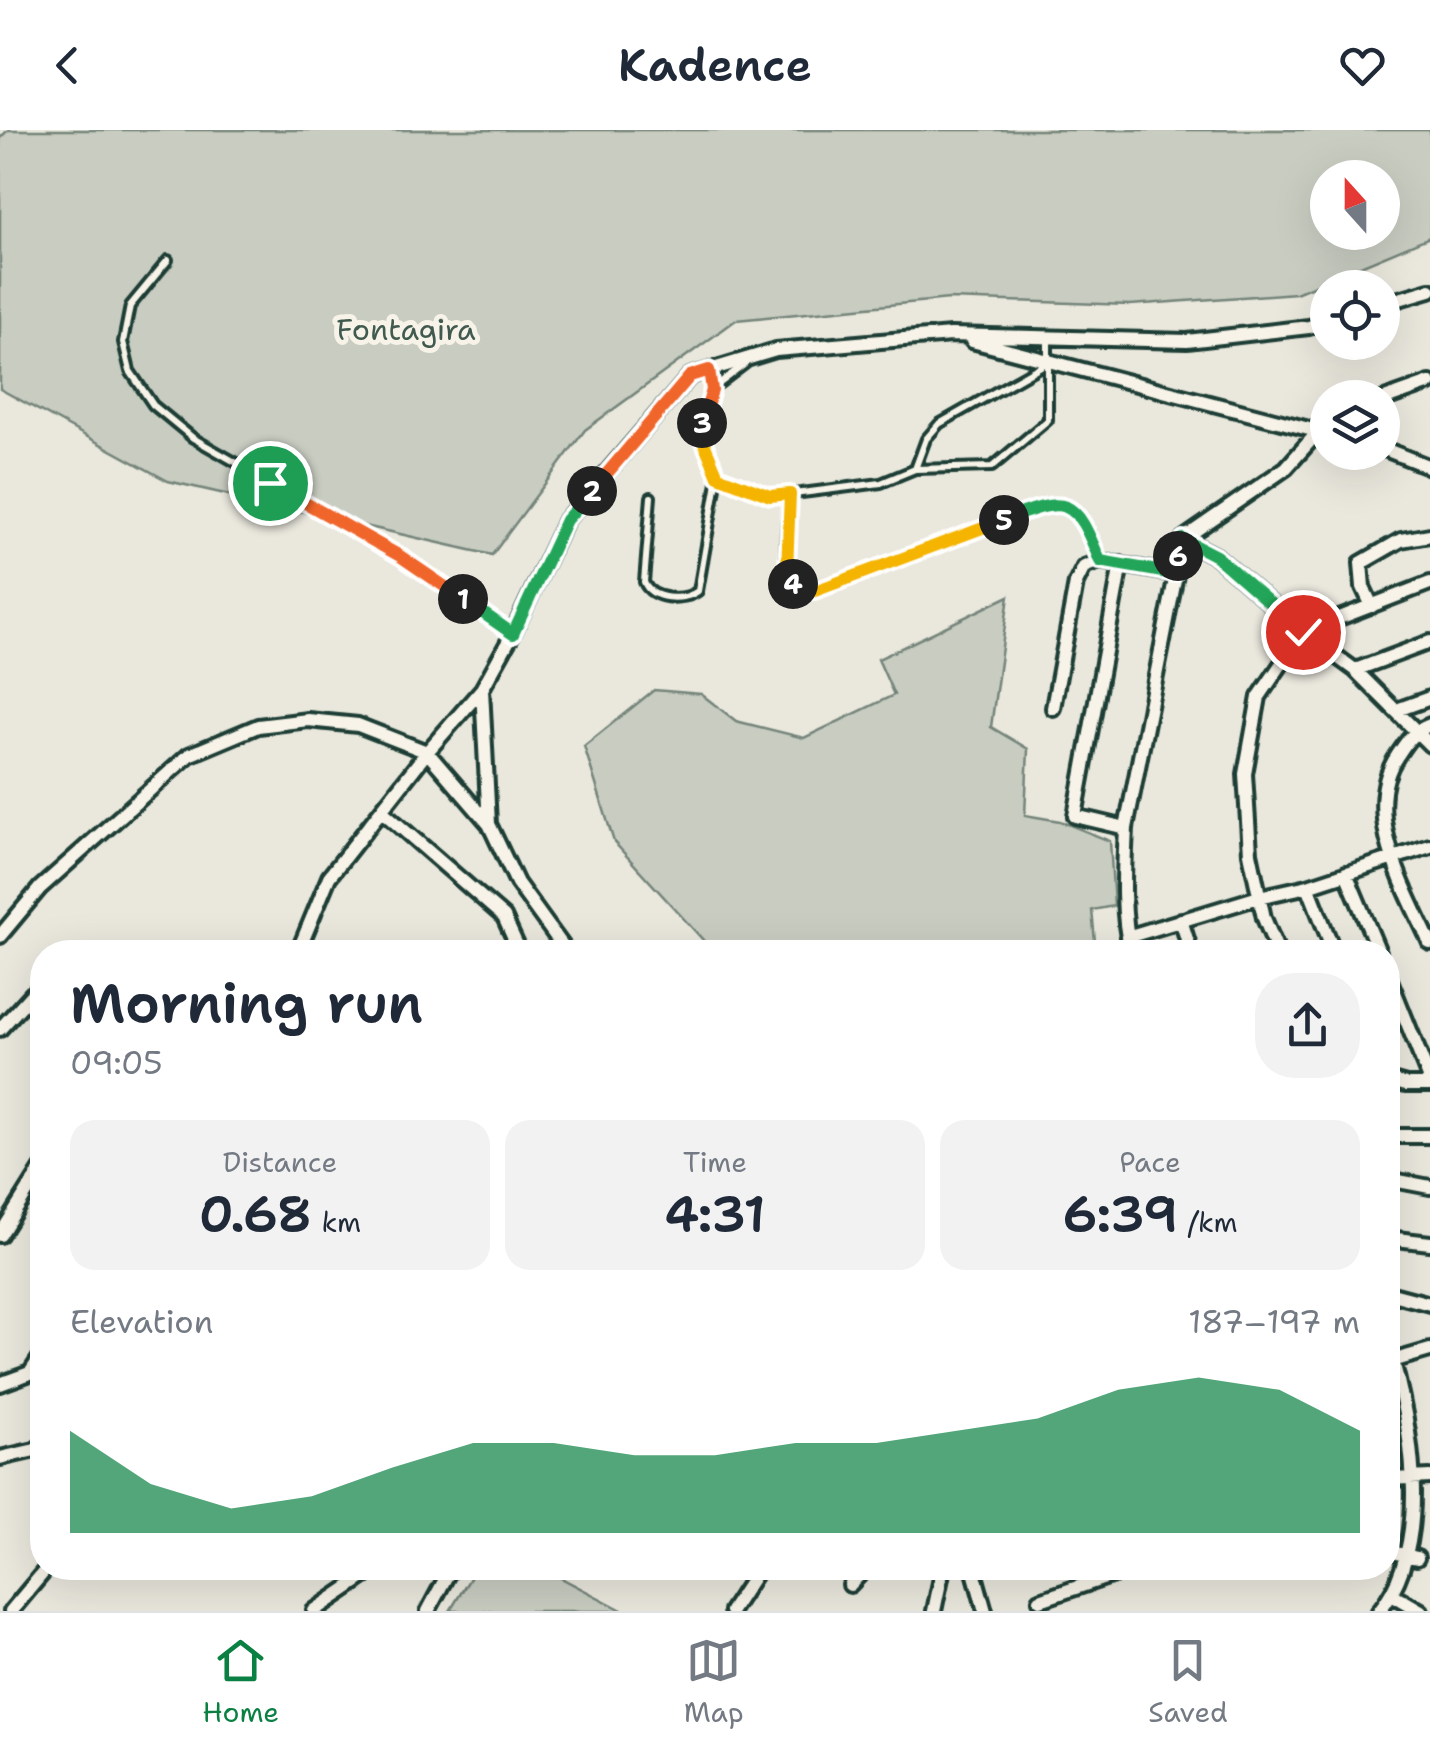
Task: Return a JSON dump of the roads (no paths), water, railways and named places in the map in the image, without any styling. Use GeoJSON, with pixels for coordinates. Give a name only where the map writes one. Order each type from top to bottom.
{"type":"FeatureCollection","features":[{"type":"Feature","properties":{"kind":"street"},"geometry":{"type":"LineString","coordinates":[[1400,299],[1430,290]]}},
{"type":"Feature","properties":{"kind":"street"},"geometry":{"type":"LineString","coordinates":[[996,342],[1048,337],[1187,341],[1310,326]]}},
{"type":"Feature","properties":{"kind":"street"},"geometry":{"type":"LineString","coordinates":[[303,940],[329,877],[482,688],[513,634],[566,520],[690,376],[776,350],[950,335],[996,342],[1049,361],[1310,429]]}},
{"type":"Feature","properties":{"kind":"street"},"geometry":{"type":"LineString","coordinates":[[1400,394],[1430,383]]}},
{"type":"Feature","properties":{"kind":"street"},"geometry":{"type":"LineString","coordinates":[[1128,940],[1126,828],[1183,539],[1286,468],[1310,439]]}},
{"type":"Feature","properties":{"kind":"street"},"geometry":{"type":"LineString","coordinates":[[1400,455],[1430,466]]}},
{"type":"Feature","properties":{"kind":"street"},"geometry":{"type":"LineString","coordinates":[[1372,606],[1363,586],[1361,563],[1402,540],[1430,535]]}},
{"type":"Feature","properties":{"kind":"street"},"geometry":{"type":"LineString","coordinates":[[1183,539],[1216,556],[1303,632],[1356,670],[1430,745]]}},
{"type":"Feature","properties":{"kind":"street"},"geometry":{"type":"LineString","coordinates":[[1054,708],[1077,577],[1084,567],[1100,561],[1174,574]]}},
{"type":"Feature","properties":{"kind":"street"},"geometry":{"type":"LineString","coordinates":[[1120,564],[1075,816],[1126,828]]}},
{"type":"Feature","properties":{"kind":"street"},"geometry":{"type":"LineString","coordinates":[[1274,940],[1250,854],[1245,774],[1259,698],[1303,632],[1430,583]]}},
{"type":"Feature","properties":{"kind":"street"},"geometry":{"type":"LineString","coordinates":[[1356,670],[1430,642]]}},
{"type":"Feature","properties":{"kind":"street"},"geometry":{"type":"LineString","coordinates":[[482,688],[489,824]]}},
{"type":"Feature","properties":{"kind":"street"},"geometry":{"type":"LineString","coordinates":[[1397,710],[1430,698]]}},
{"type":"Feature","properties":{"kind":"street"},"geometry":{"type":"LineString","coordinates":[[0,936],[40,888],[190,755],[258,726],[308,720],[358,725],[427,752],[489,824],[516,883],[559,940]]}},
{"type":"Feature","properties":{"kind":"street"},"geometry":{"type":"LineString","coordinates":[[1430,725],[1414,731],[1389,768],[1383,824],[1392,858],[1430,942]]}},
{"type":"Feature","properties":{"kind":"street"},"geometry":{"type":"LineString","coordinates":[[382,811],[504,917],[515,940]]}},
{"type":"Feature","properties":{"kind":"street"},"geometry":{"type":"LineString","coordinates":[[1127,937],[1308,886],[1430,846]]}},
{"type":"Feature","properties":{"kind":"street"},"geometry":{"type":"LineString","coordinates":[[1346,872],[1373,940]]}},
{"type":"Feature","properties":{"kind":"street"},"geometry":{"type":"LineString","coordinates":[[1308,886],[1329,940]]}},
{"type":"Feature","properties":{"kind":"street"},"geometry":{"type":"LineString","coordinates":[[1181,920],[1187,940]]}},
{"type":"Feature","properties":{"kind":"street"},"geometry":{"type":"LineString","coordinates":[[0,1029],[30,996]]}},
{"type":"Feature","properties":{"kind":"street"},"geometry":{"type":"LineString","coordinates":[[1400,1005],[1430,1082],[1400,1084]]}},
{"type":"Feature","properties":{"kind":"street"},"geometry":{"type":"LineString","coordinates":[[1400,1136],[1430,1136]]}},
{"type":"Feature","properties":{"kind":"street"},"geometry":{"type":"LineString","coordinates":[[1400,1181],[1430,1186]]}},
{"type":"Feature","properties":{"kind":"street"},"geometry":{"type":"LineString","coordinates":[[0,1234],[30,1187]]}},
{"type":"Feature","properties":{"kind":"street"},"geometry":{"type":"LineString","coordinates":[[1400,1239],[1430,1243]]}},
{"type":"Feature","properties":{"kind":"street"},"geometry":{"type":"LineString","coordinates":[[1400,1296],[1430,1304]]}},
{"type":"Feature","properties":{"kind":"street"},"geometry":{"type":"LineString","coordinates":[[1400,1359],[1430,1350]]}},
{"type":"Feature","properties":{"kind":"street"},"geometry":{"type":"LineString","coordinates":[[0,1384],[30,1373]]}},
{"type":"Feature","properties":{"kind":"street"},"geometry":{"type":"LineString","coordinates":[[1379,1611],[1396,1597],[1417,1558],[1427,1477],[1400,1393]]}},
{"type":"Feature","properties":{"kind":"street"},"geometry":{"type":"LineString","coordinates":[[0,1458],[30,1449]]}},
{"type":"Feature","properties":{"kind":"street"},"geometry":{"type":"LineString","coordinates":[[1400,1478],[1427,1477]]}},
{"type":"Feature","properties":{"kind":"street"},"geometry":{"type":"LineString","coordinates":[[1400,1553],[1417,1558]]}},
{"type":"Feature","properties":{"kind":"street"},"geometry":{"type":"LineString","coordinates":[[11,1611],[37,1580]]}},
{"type":"Feature","properties":{"kind":"street"},"geometry":{"type":"LineString","coordinates":[[314,1611],[359,1580]]}},
{"type":"Feature","properties":{"kind":"street"},"geometry":{"type":"LineString","coordinates":[[428,1611],[445,1580]]}},
{"type":"Feature","properties":{"kind":"street"},"geometry":{"type":"LineString","coordinates":[[731,1611],[752,1580]]}},
{"type":"Feature","properties":{"kind":"street"},"geometry":{"type":"LineString","coordinates":[[850,1584],[854,1580]]}},
{"type":"Feature","properties":{"kind":"street"},"geometry":{"type":"LineString","coordinates":[[934,1611],[940,1580]]}},
{"type":"Feature","properties":{"kind":"street"},"geometry":{"type":"LineString","coordinates":[[976,1580],[985,1611]]}},
{"type":"Feature","properties":{"kind":"street"},"geometry":{"type":"LineString","coordinates":[[1040,1600],[1099,1580]]}},
{"type":"Feature","properties":{"kind":"street"},"geometry":{"type":"LineString","coordinates":[[1396,1597],[1421,1611]]}},
{"type":"Feature","properties":{"kind":"lane"},"geometry":{"type":"LineString","coordinates":[[168,260],[130,306],[123,342],[130,371],[153,405],[193,438],[400,556],[513,634]]}},
{"type":"Feature","properties":{"kind":"lane"},"geometry":{"type":"LineString","coordinates":[[718,476],[770,496],[881,483],[916,469],[992,468],[1048,420],[1048,337]]}},
{"type":"Feature","properties":{"kind":"lane"},"geometry":{"type":"LineString","coordinates":[[712,390],[754,357]]}},
{"type":"Feature","properties":{"kind":"lane"},"geometry":{"type":"LineString","coordinates":[[916,469],[926,439],[940,424],[1049,361]]}},
{"type":"Feature","properties":{"kind":"lane"},"geometry":{"type":"LineString","coordinates":[[650,497],[646,589],[652,594],[690,597],[698,591],[718,476],[699,431],[712,390],[709,370]]}},
{"type":"Feature","properties":{"kind":"lane"},"geometry":{"type":"LineString","coordinates":[[790,494],[787,571],[794,584],[807,591],[822,589],[1046,504],[1066,506],[1082,519],[1100,561]]}},
{"type":"Feature","properties":{"kind":"park label","name":"Fontagira"},"geometry":{"type":"Point","coordinates":[406,330]}}]}
